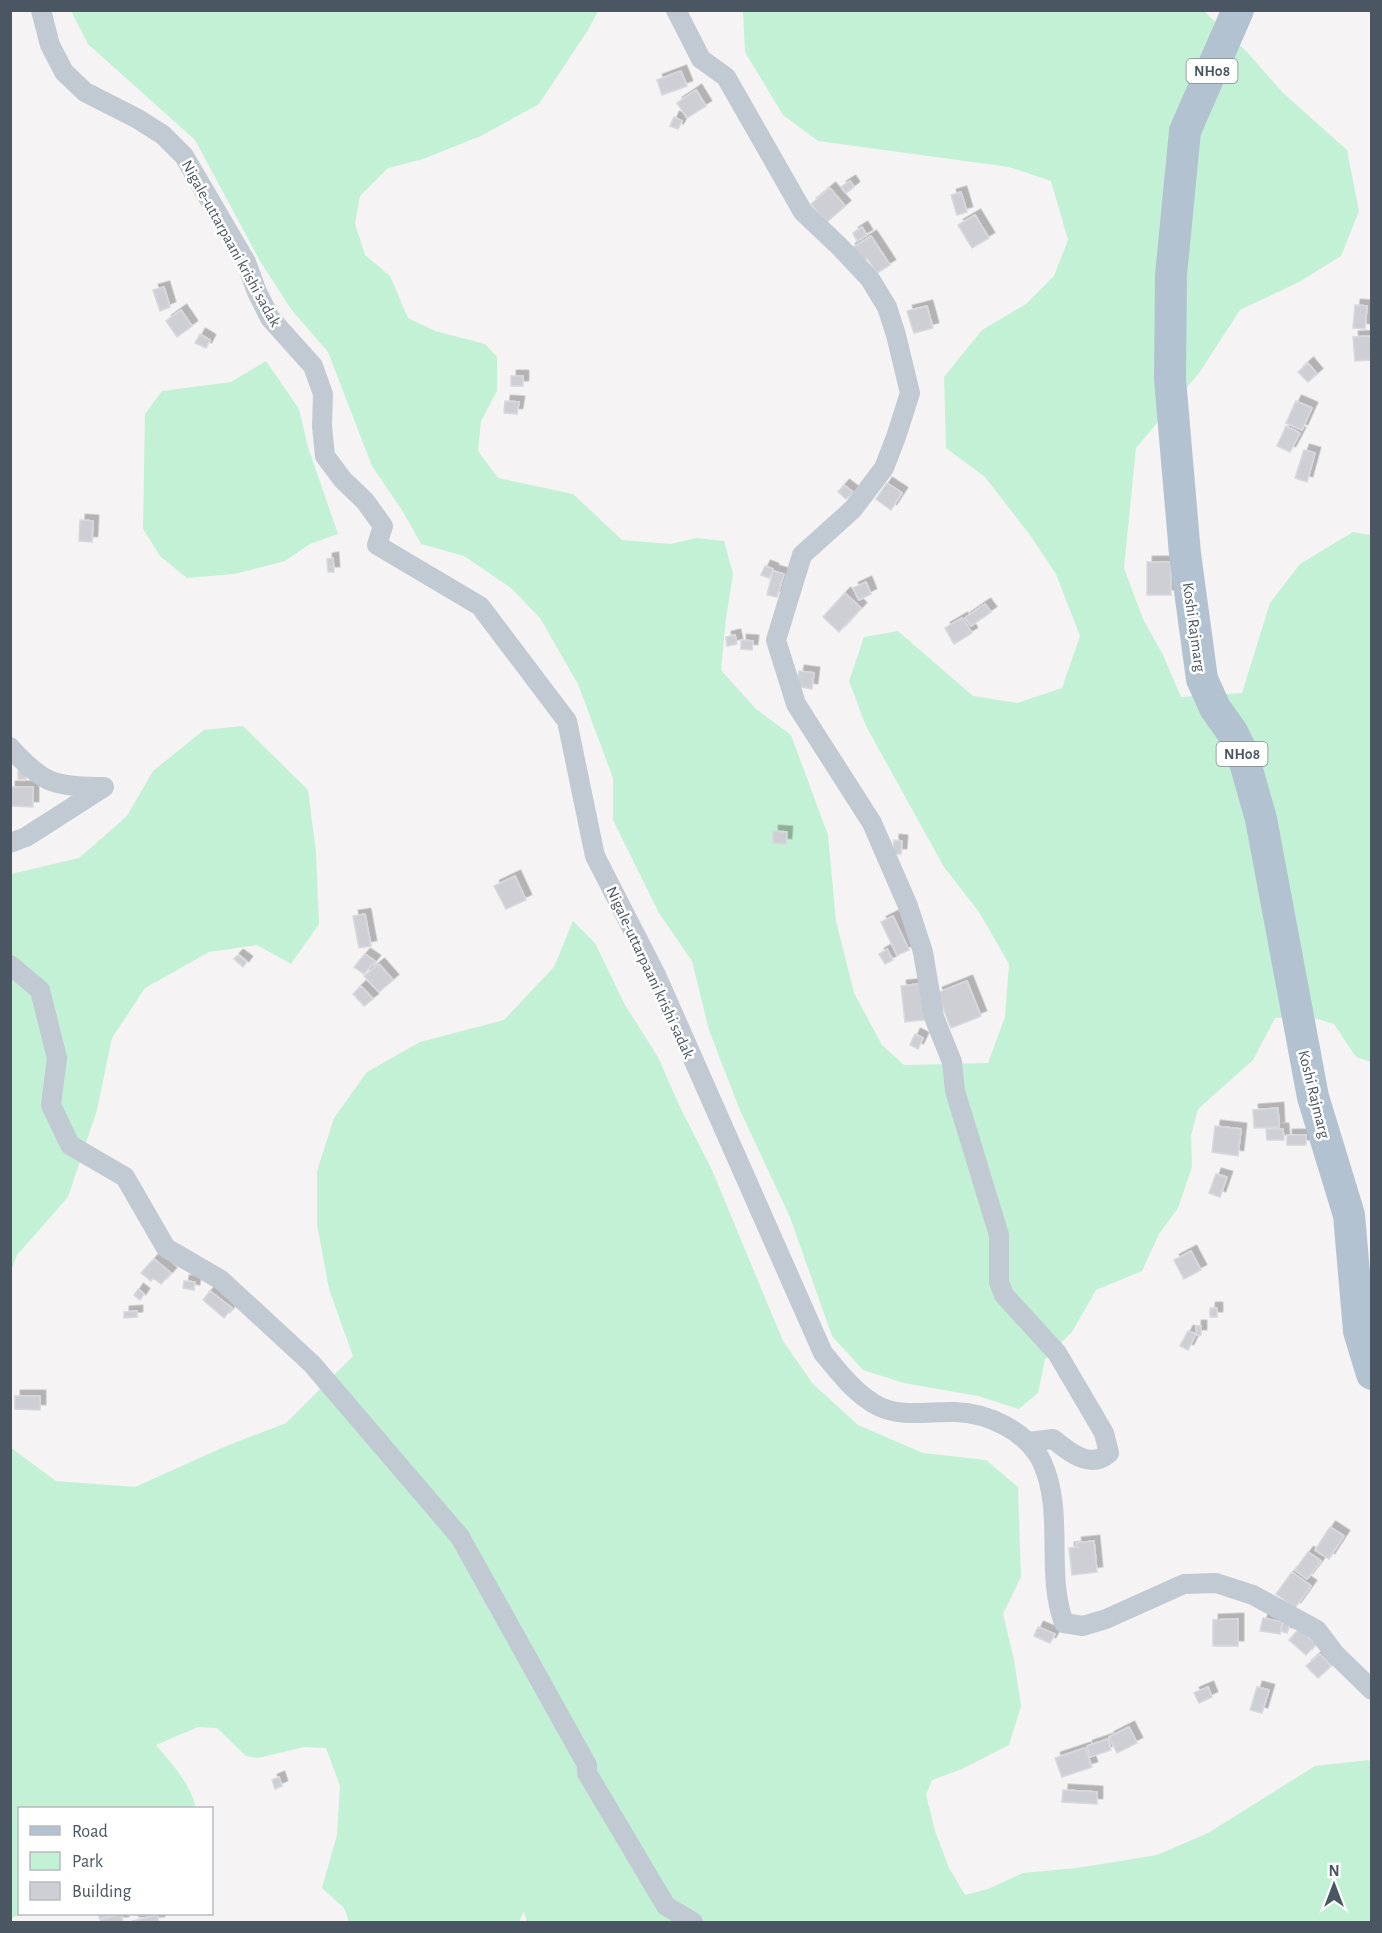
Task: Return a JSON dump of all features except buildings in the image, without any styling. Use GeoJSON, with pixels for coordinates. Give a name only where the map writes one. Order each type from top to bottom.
{"type":"FeatureCollection","features":[{"type":"Feature","properties":{"kind":"main road","name":"Koshi Rajmarg"},"geometry":{"type":"LineString","coordinates":[[1238,10],[1185,131],[1172,264],[1170,379],[1185,554],[1202,679],[1215,708],[1232,732],[1242,752],[1261,819],[1313,1096],[1349,1215],[1359,1331],[1371,1374]]}},
{"type":"Feature","properties":{"kind":"street","name":"Nigale-uttarpaani krishi sadak"},"geometry":{"type":"LineString","coordinates":[[41,10],[50,45],[64,72],[85,92],[138,119],[163,135],[184,156],[246,262],[270,318],[313,366],[323,394],[322,426],[325,456],[343,480],[365,501],[383,526],[377,545],[480,606],[567,721],[595,856],[656,975],[823,1353],[855,1391],[880,1407],[908,1413],[956,1412],[986,1418],[1010,1428],[1028,1442],[1041,1461],[1052,1494],[1057,1604],[1064,1623],[1083,1626],[1106,1619],[1184,1584],[1216,1583],[1252,1595],[1317,1630],[1335,1654],[1371,1690]]}},
{"type":"Feature","properties":{"kind":"street"},"geometry":{"type":"LineString","coordinates":[[676,10],[701,59],[726,76],[803,212],[870,279],[888,307],[897,335],[910,393],[897,437],[884,468],[854,509],[801,555],[776,640],[796,704],[872,823],[908,906],[923,952],[934,1017],[952,1062],[955,1091],[999,1235],[999,1282],[1004,1295],[1057,1353],[1104,1432],[1109,1453],[1103,1458],[1081,1459],[1072,1455],[1053,1438],[1028,1442]]}},
{"type":"Feature","properties":{"kind":"street"},"geometry":{"type":"LineString","coordinates":[[10,747],[49,781],[81,787],[104,788],[26,837],[10,843]]}},
{"type":"Feature","properties":{"kind":"street"},"geometry":{"type":"LineString","coordinates":[[10,965],[40,990],[57,1058],[51,1105],[70,1145],[125,1177],[166,1248],[221,1280],[312,1364],[460,1537],[587,1765],[586,1773],[666,1906],[693,1923]]}},
{"type":"Feature","properties":{"kind":"green space"},"geometry":{"type":"Polygon","coordinates":[[[71,11],[598,11],[539,104],[481,136],[423,159],[388,168],[360,196],[355,224],[365,255],[390,276],[408,318],[435,331],[485,344],[497,357],[497,391],[481,421],[478,451],[498,478],[573,494],[622,540],[671,544],[696,538],[724,541],[733,574],[721,670],[756,709],[791,735],[828,835],[836,921],[854,993],[882,1045],[904,1065],[988,1063],[1005,1017],[1009,964],[979,912],[944,867],[866,726],[849,681],[864,637],[898,631],[973,696],[1017,703],[1062,688],[1080,636],[1056,574],[1030,535],[985,477],[946,448],[944,377],[982,330],[1026,304],[1054,276],[1068,240],[1051,181],[1009,167],[818,141],[783,115],[745,52],[743,11],[1204,11],[1247,52],[1282,92],[1347,150],[1359,211],[1341,256],[1299,282],[1240,310],[1199,373],[1136,448],[1124,568],[1143,619],[1163,655],[1181,697],[1242,693],[1270,603],[1300,564],[1353,532],[1371,535],[1371,1062],[1356,1057],[1334,1024],[1311,1017],[1275,1018],[1253,1060],[1198,1109],[1191,1135],[1192,1167],[1178,1208],[1159,1234],[1142,1271],[1096,1290],[1072,1332],[1045,1359],[1038,1393],[1019,1409],[978,1396],[904,1383],[863,1370],[832,1336],[790,1217],[739,1108],[709,1030],[692,961],[659,913],[613,820],[613,778],[578,684],[540,618],[511,588],[464,556],[421,544],[402,510],[372,466],[328,352],[291,309],[260,261],[195,140],[88,44],[71,11]]]}},
{"type":"Feature","properties":{"kind":"green space"},"geometry":{"type":"Polygon","coordinates":[[[266,361],[299,409],[308,447],[338,534],[310,544],[285,561],[234,574],[187,578],[160,556],[143,529],[145,414],[162,391],[231,382],[266,361]]]}},
{"type":"Feature","properties":{"kind":"green space"},"geometry":{"type":"Polygon","coordinates":[[[243,726],[308,790],[316,852],[319,924],[291,964],[257,945],[209,952],[145,988],[112,1038],[97,1110],[68,1197],[17,1255],[11,1271],[11,874],[79,858],[127,816],[153,771],[204,730],[243,726]]]}},
{"type":"Feature","properties":{"kind":"green space"},"geometry":{"type":"Polygon","coordinates":[[[573,921],[595,943],[625,1005],[658,1057],[712,1170],[783,1341],[813,1384],[858,1425],[923,1453],[986,1460],[1018,1487],[1021,1577],[1003,1614],[1014,1660],[1021,1706],[1009,1745],[962,1769],[932,1780],[926,1795],[935,1831],[949,1868],[965,1895],[988,1889],[1023,1873],[1077,1868],[1157,1855],[1208,1833],[1315,1766],[1368,1760],[1372,1762],[1371,1922],[527,1922],[524,1911],[519,1922],[349,1922],[344,1908],[322,1888],[337,1835],[340,1786],[326,1748],[304,1747],[258,1758],[246,1756],[217,1728],[198,1727],[156,1745],[185,1782],[196,1807],[18,1807],[18,1915],[21,1915],[11,1918],[10,1447],[56,1481],[135,1487],[224,1447],[286,1423],[353,1356],[329,1289],[317,1224],[317,1171],[334,1118],[367,1072],[420,1042],[504,1020],[554,967],[573,921]]]}}]}
